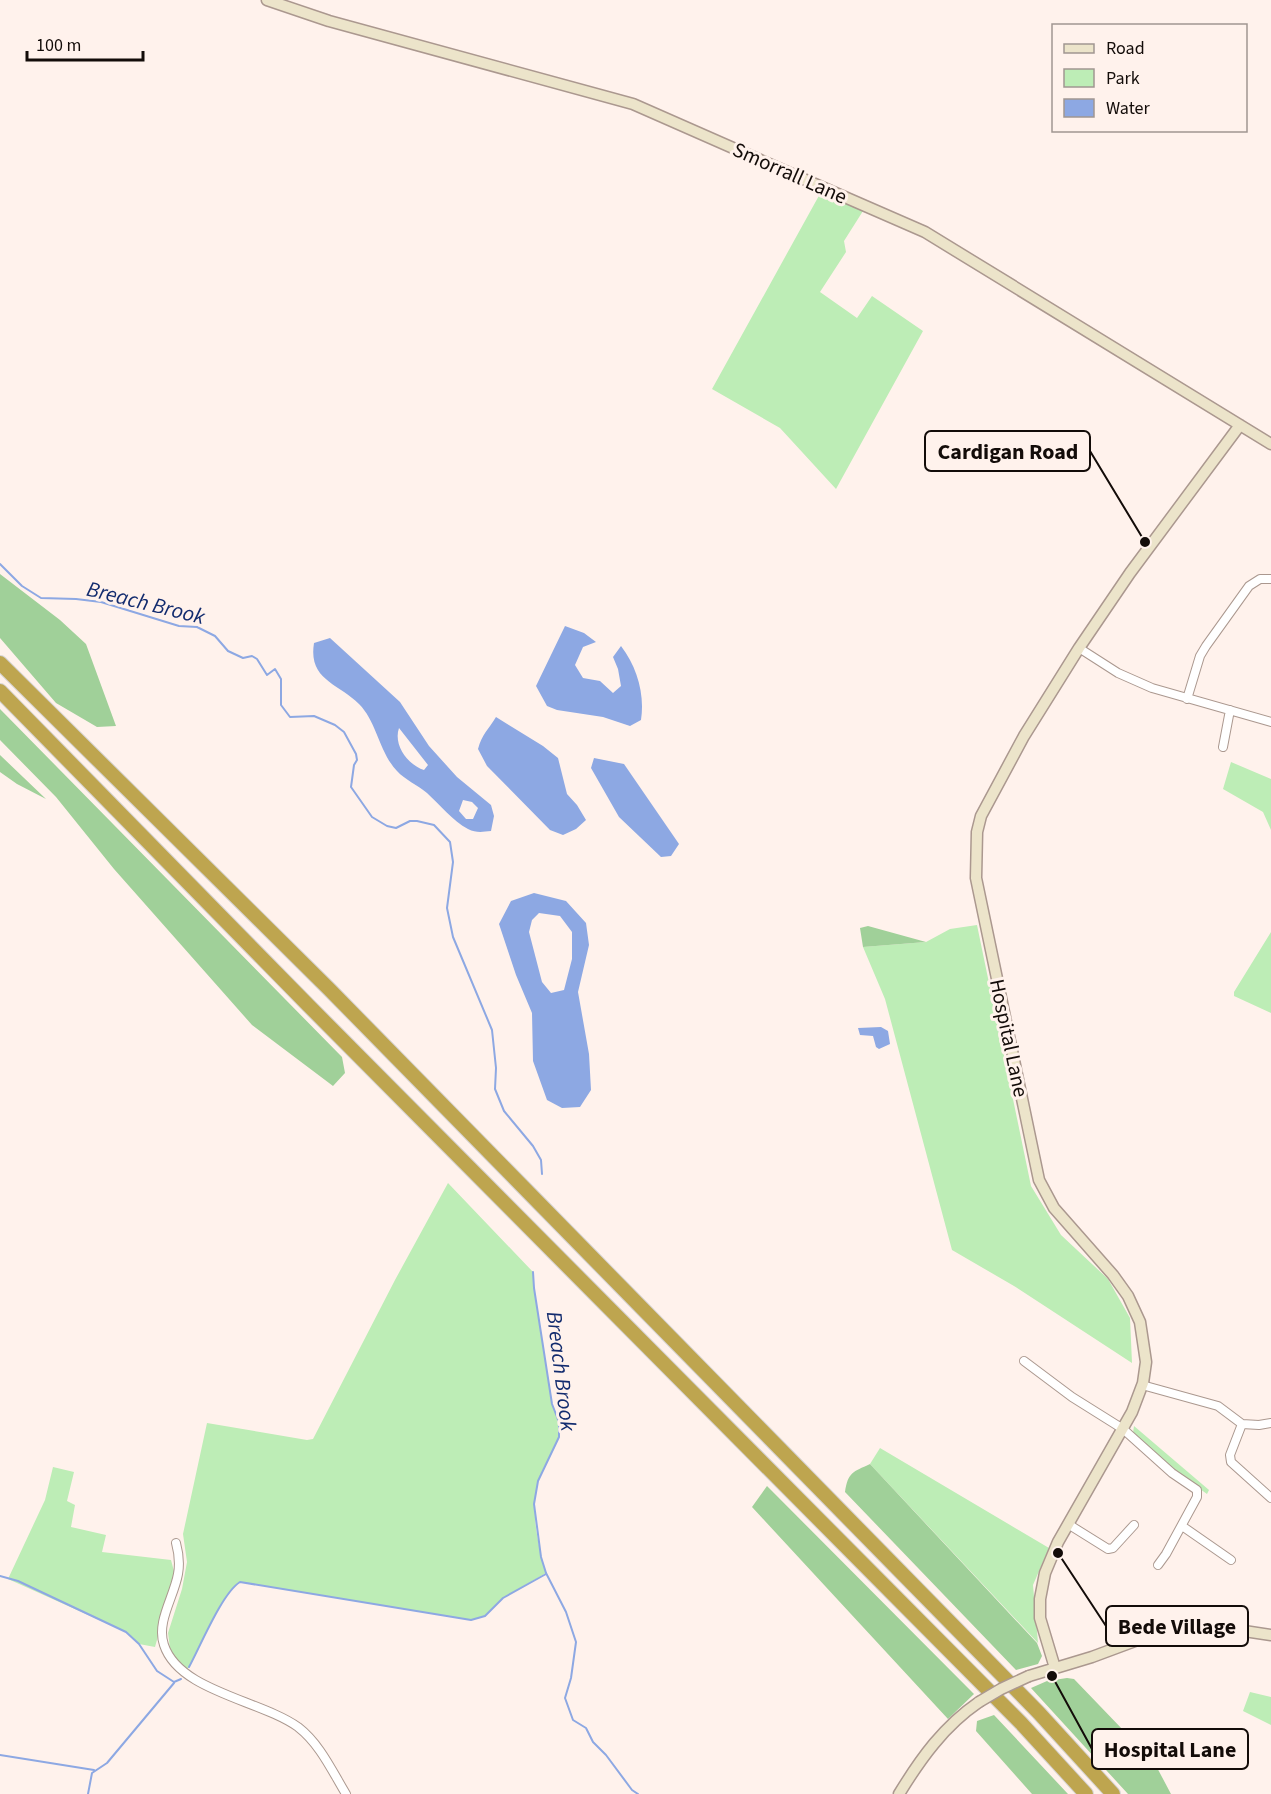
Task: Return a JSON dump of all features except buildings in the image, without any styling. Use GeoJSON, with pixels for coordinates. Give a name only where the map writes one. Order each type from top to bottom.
{"type":"FeatureCollection","features":[{"type":"Feature","properties":{"kind":"highway"},"geometry":{"type":"LineString","coordinates":[[0,663],[329,989],[1039,1713],[1113,1794]]}},
{"type":"Feature","properties":{"kind":"highway"},"geometry":{"type":"LineString","coordinates":[[0,691],[316,1014],[1021,1723],[1086,1794]]}},
{"type":"Feature","properties":{"kind":"street","name":"Smorrall Lane"},"geometry":{"type":"LineString","coordinates":[[267,0],[329,21],[633,104],[925,232],[1271,444]]}},
{"type":"Feature","properties":{"kind":"street","name":"Hospital Lane"},"geometry":{"type":"LineString","coordinates":[[1055,1668],[1040,1618],[1042,1586],[1051,1557],[1068,1524],[1132,1412],[1145,1373],[1146,1351],[1135,1308],[1113,1275],[1054,1208],[1039,1180],[976,878],[977,832],[981,816],[1024,736],[1079,648],[1143,554],[1240,425]]}},
{"type":"Feature","properties":{"kind":"street"},"geometry":{"type":"LineString","coordinates":[[1187,699],[1200,656],[1206,646],[1249,586],[1260,579],[1271,579]]}},
{"type":"Feature","properties":{"kind":"street"},"geometry":{"type":"LineString","coordinates":[[1079,648],[1118,673],[1152,688],[1271,722]]}},
{"type":"Feature","properties":{"kind":"street"},"geometry":{"type":"LineString","coordinates":[[1223,747],[1230,710]]}},
{"type":"Feature","properties":{"kind":"street"},"geometry":{"type":"LineString","coordinates":[[1024,1361],[1072,1397],[1123,1429],[1173,1473],[1197,1490],[1197,1497],[1182,1526],[1158,1565]]}},
{"type":"Feature","properties":{"kind":"street"},"geometry":{"type":"LineString","coordinates":[[1142,1385],[1218,1406],[1242,1424],[1271,1423]]}},
{"type":"Feature","properties":{"kind":"street"},"geometry":{"type":"LineString","coordinates":[[1242,1424],[1232,1448],[1231,1462],[1271,1498]]}},
{"type":"Feature","properties":{"kind":"street"},"geometry":{"type":"LineString","coordinates":[[1068,1524],[1108,1549],[1113,1548],[1134,1526]]}},
{"type":"Feature","properties":{"kind":"street"},"geometry":{"type":"LineString","coordinates":[[1182,1526],[1231,1560]]}},
{"type":"Feature","properties":{"kind":"street"},"geometry":{"type":"LineString","coordinates":[[176,1543],[180,1561],[178,1577],[162,1629],[163,1643],[168,1654],[177,1666],[198,1683],[266,1709],[297,1727],[316,1745],[346,1794]]}},
{"type":"Feature","properties":{"kind":"street"},"geometry":{"type":"LineString","coordinates":[[899,1794],[925,1754],[956,1720],[979,1702],[1029,1676],[1135,1641],[1165,1634],[1231,1629],[1271,1635]]}},
{"type":"Feature","properties":{"kind":"green space"},"geometry":{"type":"Polygon","coordinates":[[[821,192],[863,211],[844,241],[846,252],[820,292],[857,318],[872,296],[923,331],[836,489],[780,428],[712,389],[821,192]]]}},
{"type":"Feature","properties":{"kind":"green space"},"geometry":{"type":"Polygon","coordinates":[[[0,574],[60,620],[86,644],[116,726],[97,727],[56,703],[0,638],[0,574]]]}},
{"type":"Feature","properties":{"kind":"green space"},"geometry":{"type":"Polygon","coordinates":[[[0,709],[342,1057],[345,1073],[333,1086],[252,1025],[114,869],[56,797],[0,740],[0,709]]]}},
{"type":"Feature","properties":{"kind":"green space"},"geometry":{"type":"Polygon","coordinates":[[[0,755],[46,799],[0,772],[0,755]]]}},
{"type":"Feature","properties":{"kind":"green space"},"geometry":{"type":"Polygon","coordinates":[[[1231,762],[1271,779],[1271,830],[1263,812],[1223,789],[1231,762]]]}},
{"type":"Feature","properties":{"kind":"green space"},"geometry":{"type":"Polygon","coordinates":[[[977,925],[1031,1186],[1061,1235],[1108,1279],[1130,1318],[1132,1363],[1014,1286],[952,1250],[885,999],[863,947],[926,942],[950,929],[977,925]]]}},
{"type":"Feature","properties":{"kind":"green space"},"geometry":{"type":"Polygon","coordinates":[[[868,926],[926,942],[863,947],[860,928],[868,926]]]}},
{"type":"Feature","properties":{"kind":"green space"},"geometry":{"type":"Polygon","coordinates":[[[1271,932],[1271,1013],[1234,996],[1234,992],[1271,932]]]}},
{"type":"Feature","properties":{"kind":"green space"},"geometry":{"type":"Polygon","coordinates":[[[448,1183],[533,1272],[552,1404],[559,1427],[558,1440],[540,1476],[536,1493],[536,1528],[546,1573],[503,1598],[485,1616],[471,1620],[240,1582],[225,1598],[187,1670],[176,1659],[170,1648],[168,1633],[182,1589],[187,1562],[183,1534],[207,1423],[307,1440],[313,1439],[448,1183]]]}},
{"type":"Feature","properties":{"kind":"green space"},"geometry":{"type":"Polygon","coordinates":[[[1134,1426],[1209,1490],[1207,1494],[1183,1477],[1133,1433],[1134,1426]]]}},
{"type":"Feature","properties":{"kind":"green space"},"geometry":{"type":"Polygon","coordinates":[[[880,1448],[1049,1548],[1033,1585],[1038,1643],[870,1464],[880,1448]]]}},
{"type":"Feature","properties":{"kind":"green space"},"geometry":{"type":"Polygon","coordinates":[[[870,1464],[1037,1643],[1042,1656],[1038,1664],[1016,1670],[845,1492],[850,1476],[870,1464]]]}},
{"type":"Feature","properties":{"kind":"green space"},"geometry":{"type":"Polygon","coordinates":[[[53,1467],[74,1472],[67,1501],[75,1505],[71,1527],[106,1535],[102,1552],[171,1560],[175,1575],[155,1647],[139,1644],[126,1632],[8,1579],[45,1500],[53,1467]]]}},
{"type":"Feature","properties":{"kind":"green space"},"geometry":{"type":"Polygon","coordinates":[[[767,1486],[974,1694],[948,1719],[752,1507],[767,1486]]]}},
{"type":"Feature","properties":{"kind":"green space"},"geometry":{"type":"Polygon","coordinates":[[[1074,1679],[1124,1731],[1145,1745],[1171,1794],[1128,1794],[1031,1688],[1047,1681],[1074,1679]]]}},
{"type":"Feature","properties":{"kind":"green space"},"geometry":{"type":"Polygon","coordinates":[[[1250,1692],[1271,1697],[1271,1725],[1243,1711],[1250,1692]]]}},
{"type":"Feature","properties":{"kind":"green space"},"geometry":{"type":"Polygon","coordinates":[[[994,1715],[1068,1794],[1032,1794],[976,1731],[977,1721],[994,1715]]]}},
{"type":"Feature","properties":{"kind":"water"},"geometry":{"type":"Polygon","coordinates":[[[565,626],[584,633],[596,642],[583,647],[575,665],[583,678],[600,681],[613,693],[621,686],[613,657],[621,646],[635,672],[641,691],[641,720],[630,726],[603,717],[557,710],[547,706],[536,686],[565,626]]]}},
{"type":"Feature","properties":{"kind":"water"},"geometry":{"type":"Polygon","coordinates":[[[330,638],[400,702],[429,746],[457,777],[491,805],[494,816],[491,831],[476,832],[462,826],[427,793],[397,771],[386,755],[365,711],[320,673],[313,655],[314,643],[330,638]],[[399,728],[398,741],[403,754],[412,764],[424,770],[428,765],[399,728]],[[463,800],[459,811],[466,819],[473,819],[478,808],[472,802],[463,800]]]}},
{"type":"Feature","properties":{"kind":"water"},"geometry":{"type":"Polygon","coordinates":[[[496,717],[558,758],[567,794],[586,820],[576,829],[563,835],[550,830],[487,766],[478,749],[483,736],[496,717]]]}},
{"type":"Feature","properties":{"kind":"water"},"geometry":{"type":"Polygon","coordinates":[[[594,758],[624,764],[679,844],[671,856],[661,857],[619,817],[591,768],[594,758]]]}},
{"type":"Feature","properties":{"kind":"water"},"geometry":{"type":"Polygon","coordinates":[[[534,893],[566,901],[586,923],[589,945],[578,992],[589,1054],[591,1090],[580,1107],[562,1108],[547,1100],[533,1061],[532,1013],[499,924],[511,901],[534,893]],[[539,913],[532,920],[529,932],[542,982],[551,993],[564,990],[572,959],[572,932],[560,916],[539,913]]]}},
{"type":"Feature","properties":{"kind":"water"},"geometry":{"type":"Polygon","coordinates":[[[881,1027],[888,1031],[890,1044],[879,1049],[876,1047],[873,1036],[860,1035],[858,1028],[881,1027]]]}},
{"type":"Feature","properties":{"kind":"waterway","name":"Breach Brook"},"geometry":{"type":"LineString","coordinates":[[0,564],[22,586],[41,598],[101,602],[179,626],[197,627],[215,636],[228,651],[243,658],[252,656],[257,659],[267,675],[275,669],[281,679],[281,705],[290,717],[314,716],[335,725],[344,732],[357,760],[354,765],[351,787],[372,817],[387,826],[396,828],[410,821],[434,825],[450,842],[453,862],[447,908],[453,937],[492,1030],[496,1068],[495,1089],[504,1111],[533,1146],[541,1160],[542,1174]]}},
{"type":"Feature","properties":{"kind":"waterway","name":"Breach Brook"},"geometry":{"type":"LineString","coordinates":[[533,1272],[552,1404],[559,1422],[559,1437],[538,1481],[534,1504],[541,1557],[546,1573],[566,1612],[576,1642],[571,1678],[565,1698],[573,1720],[586,1728],[593,1742],[606,1755],[632,1790],[638,1794]]}},
{"type":"Feature","properties":{"kind":"waterway"},"geometry":{"type":"LineString","coordinates":[[189,1667],[219,1608],[240,1582],[471,1620],[485,1616],[503,1598],[546,1574]]}},
{"type":"Feature","properties":{"kind":"waterway"},"geometry":{"type":"LineString","coordinates":[[0,1576],[18,1581],[126,1632],[139,1644],[157,1671],[174,1682],[181,1679]]}},
{"type":"Feature","properties":{"kind":"waterway"},"geometry":{"type":"LineString","coordinates":[[88,1794],[92,1773],[107,1763],[174,1683]]}},
{"type":"Feature","properties":{"kind":"waterway"},"geometry":{"type":"LineString","coordinates":[[0,1755],[94,1770]]}},
{"type":"Feature","properties":{"kind":"place","name":"Cardigan Road"},"geometry":{"type":"Point","coordinates":[1145,542]}},
{"type":"Feature","properties":{"kind":"place","name":"Bede Village"},"geometry":{"type":"Point","coordinates":[1058,1553]}},
{"type":"Feature","properties":{"kind":"place","name":"Hospital Lane"},"geometry":{"type":"Point","coordinates":[1052,1676]}}]}
